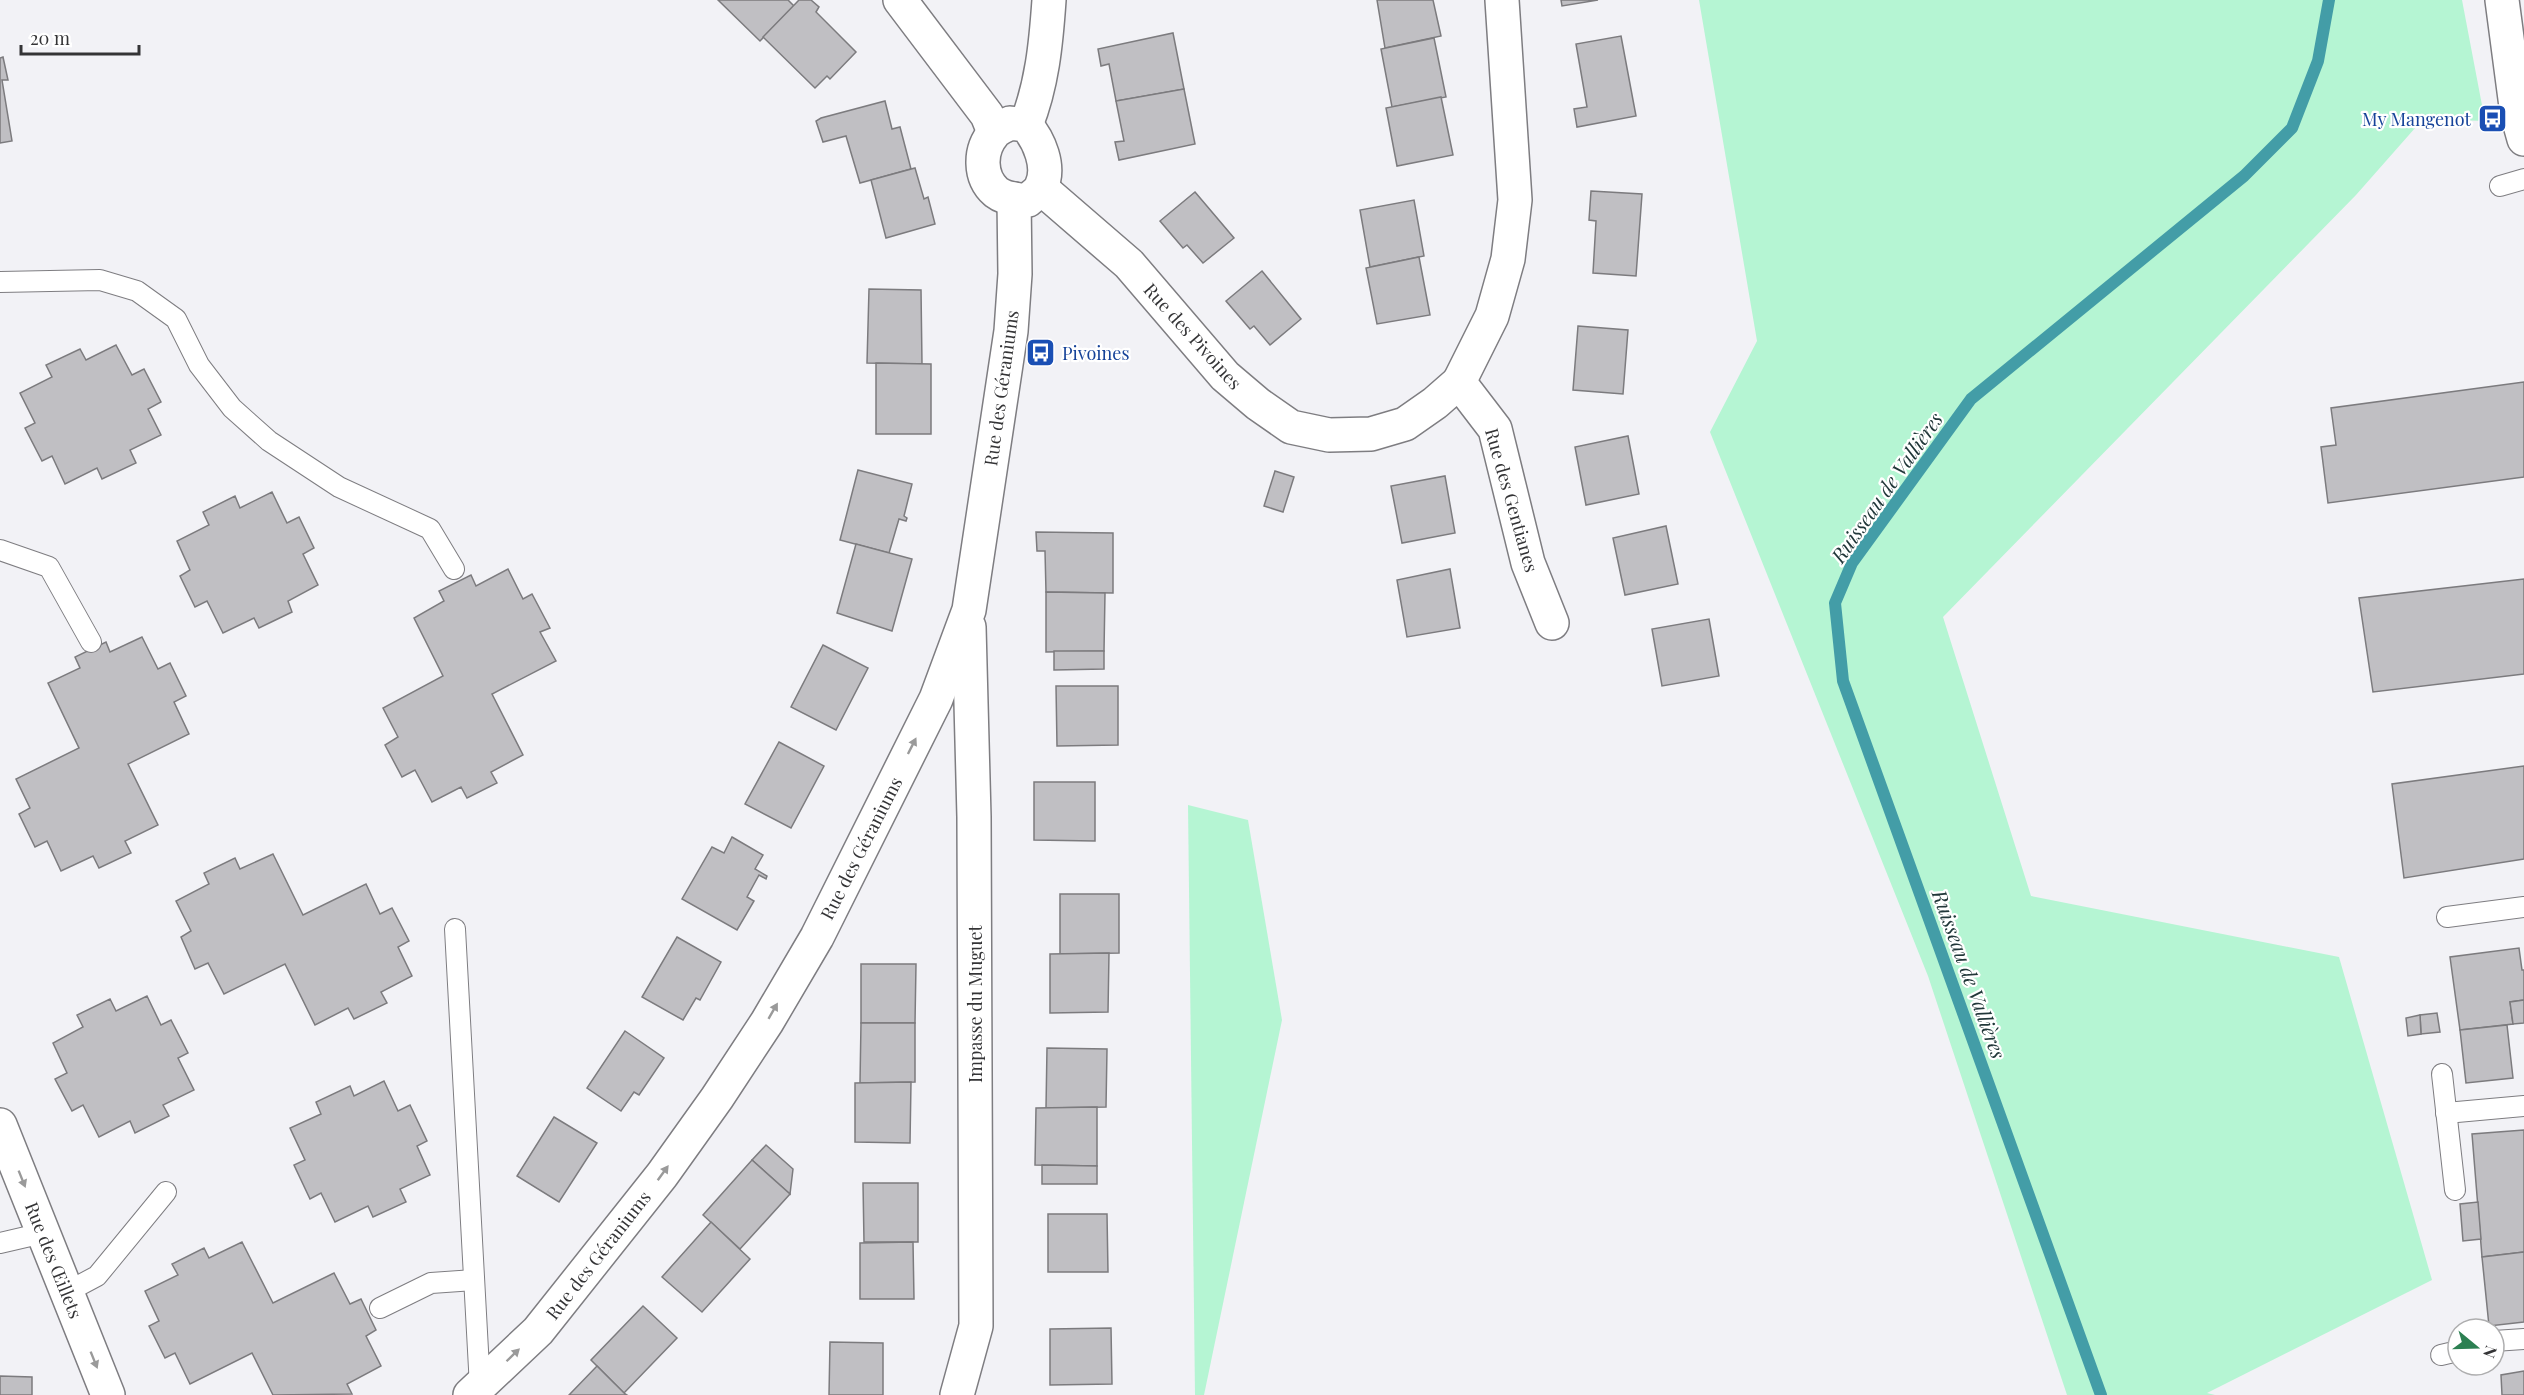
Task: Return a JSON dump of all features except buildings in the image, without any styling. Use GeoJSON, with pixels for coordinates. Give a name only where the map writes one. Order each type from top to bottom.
{"type":"FeatureCollection","features":[{"type":"Feature","properties":{"kind":"street"},"geometry":{"type":"LineString","coordinates":[[900,0],[987,116],[994,132]]}},
{"type":"Feature","properties":{"kind":"street"},"geometry":{"type":"LineString","coordinates":[[1026,125],[1036,101],[1044,63],[1049,0]]}},
{"type":"Feature","properties":{"kind":"street"},"geometry":{"type":"LineString","coordinates":[[1459,382],[1492,316],[1508,259],[1515,200],[1502,0]]}},
{"type":"Feature","properties":{"kind":"street"},"geometry":{"type":"LineString","coordinates":[[2502,0],[2517,114],[2524,139]]}},
{"type":"Feature","properties":{"kind":"street"},"geometry":{"type":"LineString","coordinates":[[1010,123],[1026,125],[1037,138],[1044,171],[1027,193],[997,192],[983,173],[984,151],[994,132],[1010,123]]}},
{"type":"Feature","properties":{"kind":"street","name":"Rue des Pivoines"},"geometry":{"type":"LineString","coordinates":[[1027,193],[1129,264],[1225,376],[1258,404],[1291,427],[1329,435],[1371,434],[1405,424],[1436,403],[1459,382]]}},
{"type":"Feature","properties":{"kind":"street","name":"Rue des Géraniums"},"geometry":{"type":"LineString","coordinates":[[475,1391],[538,1332],[605,1248],[703,1117],[767,1022],[817,937],[936,699],[969,610],[1011,331],[1015,274],[1027,193]]}},
{"type":"Feature","properties":{"kind":"street","name":"Rue des Gentianes"},"geometry":{"type":"LineString","coordinates":[[1459,382],[1495,429],[1528,563],[1552,623]]}},
{"type":"Feature","properties":{"kind":"street","name":"Impasse du Muguet"},"geometry":{"type":"LineString","coordinates":[[957,1395],[976,1326],[974,829],[969,610]]}},
{"type":"Feature","properties":{"kind":"street","name":"Rue des Œillets"},"geometry":{"type":"LineString","coordinates":[[0,1125],[108,1395]]}},
{"type":"Feature","properties":{"kind":"lane"},"geometry":{"type":"LineString","coordinates":[[2500,186],[2524,179]]}},
{"type":"Feature","properties":{"kind":"lane"},"geometry":{"type":"LineString","coordinates":[[0,282],[100,280],[136,291],[176,319],[199,365],[232,408],[269,441],[339,487],[430,529],[454,569]]}},
{"type":"Feature","properties":{"kind":"lane"},"geometry":{"type":"LineString","coordinates":[[0,550],[49,567],[91,642]]}},
{"type":"Feature","properties":{"kind":"lane"},"geometry":{"type":"LineString","coordinates":[[2447,917],[2524,907]]}},
{"type":"Feature","properties":{"kind":"lane"},"geometry":{"type":"LineString","coordinates":[[455,929],[474,1280],[475,1391]]}},
{"type":"Feature","properties":{"kind":"lane"},"geometry":{"type":"LineString","coordinates":[[2442,1074],[2455,1190]]}},
{"type":"Feature","properties":{"kind":"lane"},"geometry":{"type":"LineString","coordinates":[[2446,1113],[2524,1106]]}},
{"type":"Feature","properties":{"kind":"lane"},"geometry":{"type":"LineString","coordinates":[[67,1292],[97,1276],[166,1192]]}},
{"type":"Feature","properties":{"kind":"lane"},"geometry":{"type":"LineString","coordinates":[[0,1244],[44,1233]]}},
{"type":"Feature","properties":{"kind":"lane"},"geometry":{"type":"LineString","coordinates":[[381,1308],[431,1283],[474,1280]]}},
{"type":"Feature","properties":{"kind":"lane"},"geometry":{"type":"LineString","coordinates":[[2506,1341],[2524,1340]]}},
{"type":"Feature","properties":{"kind":"green space"},"geometry":{"type":"Polygon","coordinates":[[[1699,0],[2462,0],[2485,121],[2423,119],[2356,195],[1943,617],[2031,896],[2339,957],[2432,1280],[2207,1393],[2215,1395],[2067,1395],[1928,976],[1710,432],[1757,341],[1699,0]]]}},
{"type":"Feature","properties":{"kind":"green space"},"geometry":{"type":"Polygon","coordinates":[[[1188,805],[1248,820],[1282,1020],[1204,1395],[1195,1395],[1188,805]]]}},
{"type":"Feature","properties":{"kind":"waterway","name":"Ruisseau de Vallières"},"geometry":{"type":"LineString","coordinates":[[2101,1395],[1843,681],[1835,603],[1852,563],[1971,399],[2244,176],[2292,128],[2318,61],[2329,0]]}},
{"type":"Feature","properties":{"kind":"place","name":"My Mangenot"},"geometry":{"type":"Point","coordinates":[2492,119]}},
{"type":"Feature","properties":{"kind":"place","name":"Pivoines"},"geometry":{"type":"Point","coordinates":[1041,353]}}]}
